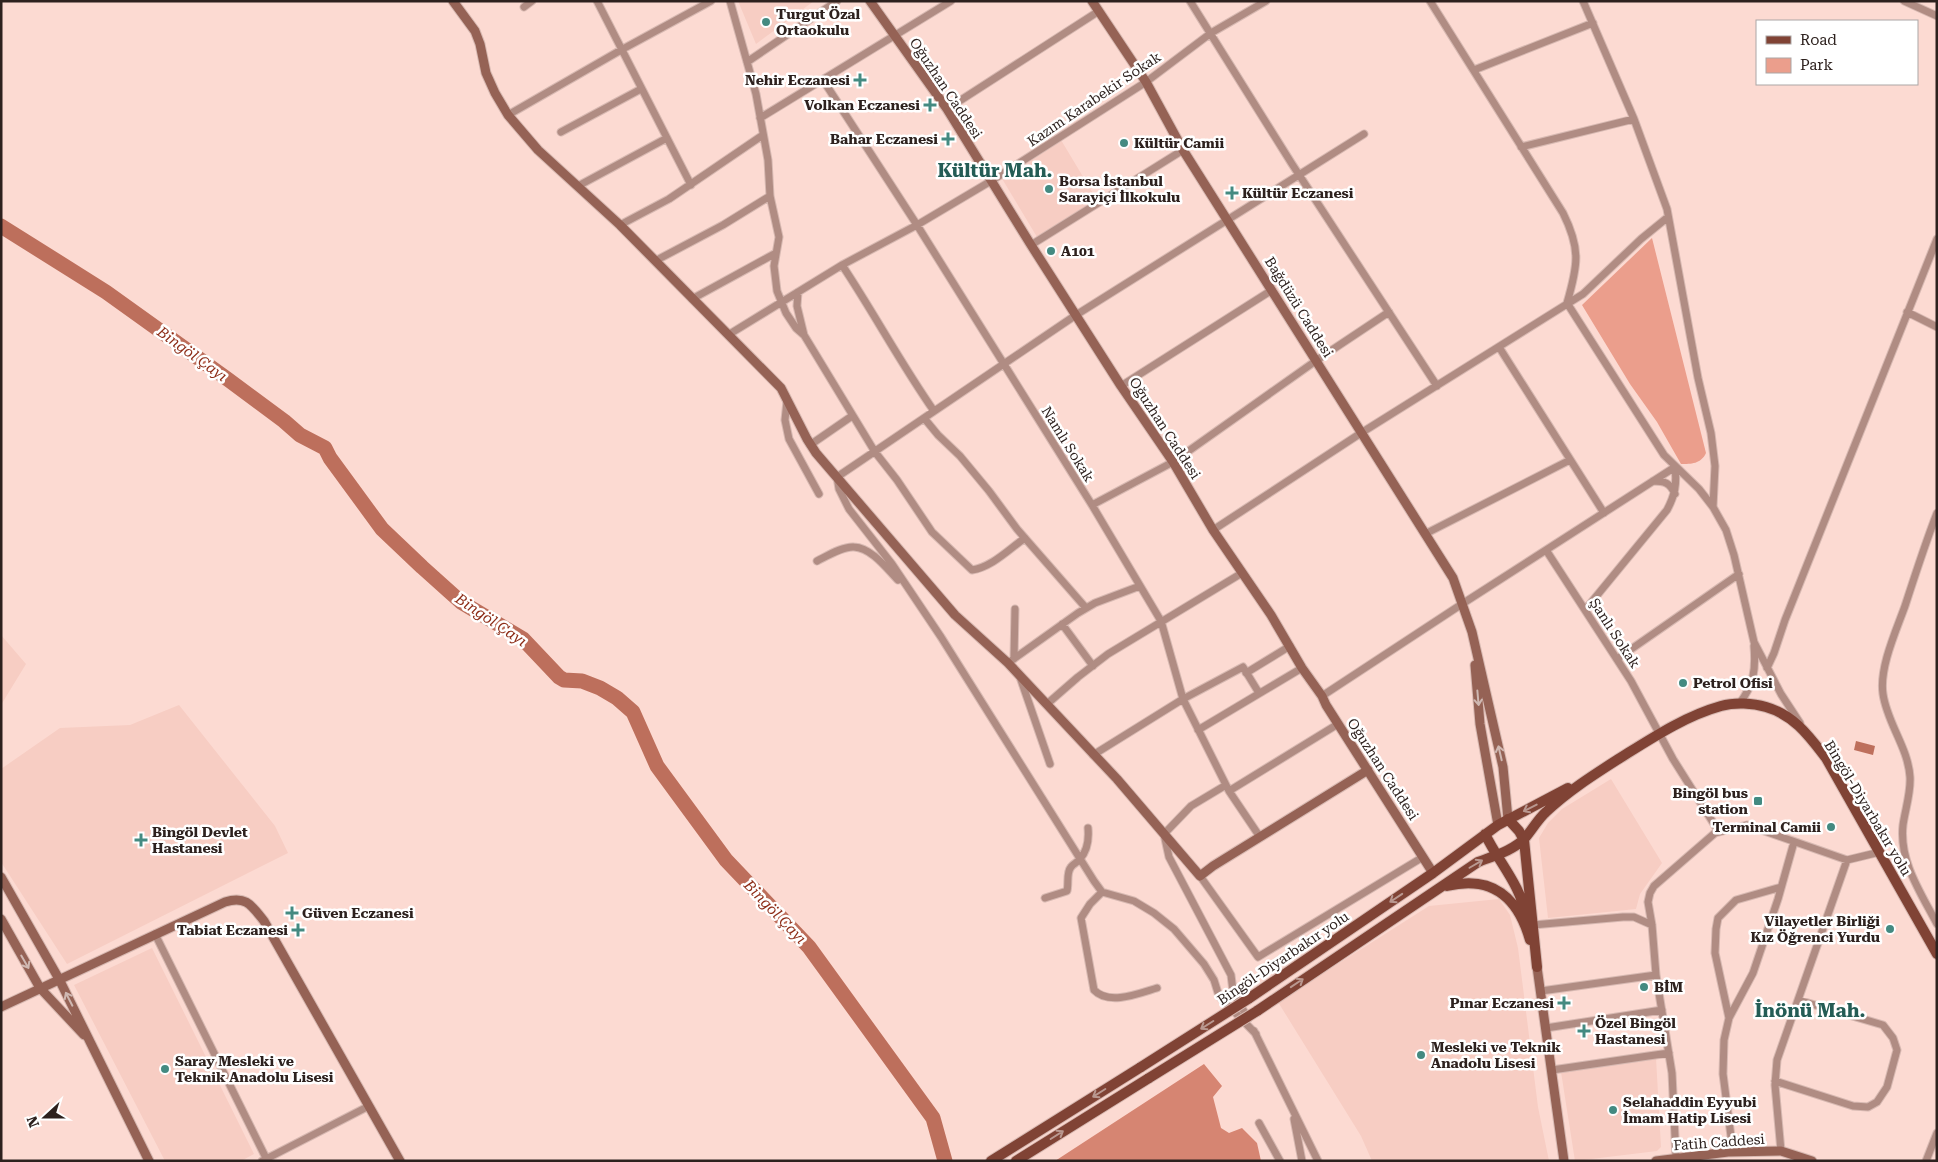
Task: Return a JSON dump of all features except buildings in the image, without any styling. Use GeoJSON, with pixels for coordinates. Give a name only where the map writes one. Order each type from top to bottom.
{"type":"FeatureCollection","features":[{"type":"Feature","properties":{"kind":"main road","name":"Bingöl-Diyarbakır yolu"},"geometry":{"type":"LineString","coordinates":[[1016,1161],[1257,1011],[1478,862],[1511,848],[1524,840],[1546,812],[1590,778],[1659,733],[1701,713],[1722,706],[1739,704],[1766,707],[1786,715],[1804,730],[1826,758],[1937,954]]}},
{"type":"Feature","properties":{"kind":"main road","name":"Bingöl-Diyarbakır yolu"},"geometry":{"type":"LineString","coordinates":[[991,1161],[1248,999],[1433,873],[1498,825],[1590,778]]}},
{"type":"Feature","properties":{"kind":"main road"},"geometry":{"type":"LineString","coordinates":[[1508,819],[1524,840],[1537,967]]}},
{"type":"Feature","properties":{"kind":"main road"},"geometry":{"type":"LineString","coordinates":[[1485,834],[1495,854],[1514,880],[1521,896],[1537,967]]}},
{"type":"Feature","properties":{"kind":"main road"},"geometry":{"type":"LineString","coordinates":[[1440,887],[1460,882],[1487,886],[1503,893],[1510,900],[1525,924],[1537,967]]}},
{"type":"Feature","properties":{"kind":"street"},"geometry":{"type":"LineString","coordinates":[[453,1],[474,31],[480,44],[486,73],[495,94],[508,115],[538,150],[620,225],[781,388],[810,445],[837,477],[955,615],[1011,660],[1018,674],[1050,764]]}},
{"type":"Feature","properties":{"kind":"street"},"geometry":{"type":"LineString","coordinates":[[524,7],[532,1]]}},
{"type":"Feature","properties":{"kind":"street"},"geometry":{"type":"LineString","coordinates":[[597,1],[691,185]]}},
{"type":"Feature","properties":{"kind":"street"},"geometry":{"type":"LineString","coordinates":[[508,115],[711,1]]}},
{"type":"Feature","properties":{"kind":"street"},"geometry":{"type":"LineString","coordinates":[[730,1],[747,62],[768,160],[770,196],[779,237],[774,266],[775,278],[781,302],[796,328],[804,335]]}},
{"type":"Feature","properties":{"kind":"street"},"geometry":{"type":"LineString","coordinates":[[747,62],[837,1]]}},
{"type":"Feature","properties":{"kind":"street","name":"Oğuzhan Caddesi"},"geometry":{"type":"LineString","coordinates":[[870,1],[947,109],[1076,316],[1173,462],[1213,530],[1290,646],[1302,668],[1322,696],[1433,873]]}},
{"type":"Feature","properties":{"kind":"street"},"geometry":{"type":"LineString","coordinates":[[760,118],[951,1]]}},
{"type":"Feature","properties":{"kind":"street","name":"Bağdüzü Caddesi"},"geometry":{"type":"LineString","coordinates":[[1092,1],[1146,82],[1183,150],[1317,360],[1452,578],[1472,632]]}},
{"type":"Feature","properties":{"kind":"street"},"geometry":{"type":"LineString","coordinates":[[1190,1],[1299,175],[1437,386]]}},
{"type":"Feature","properties":{"kind":"street","name":"Kazım Karabekir Sokak"},"geometry":{"type":"LineString","coordinates":[[728,336],[842,265],[917,226],[991,181],[1146,82],[1211,33],[1266,1]]}},
{"type":"Feature","properties":{"kind":"street"},"geometry":{"type":"LineString","coordinates":[[1430,1],[1563,213],[1572,232],[1576,248],[1575,270],[1567,303],[1653,439],[1674,467],[1699,489],[1714,508],[1726,530],[1739,574],[1754,642],[1756,663],[1754,677],[1748,692],[1739,704]]}},
{"type":"Feature","properties":{"kind":"street"},"geometry":{"type":"LineString","coordinates":[[1583,1],[1634,119],[1658,181],[1668,217],[1698,378],[1712,433],[1715,466],[1714,508]]}},
{"type":"Feature","properties":{"kind":"street"},"geometry":{"type":"LineString","coordinates":[[1904,1],[1937,16]]}},
{"type":"Feature","properties":{"kind":"street"},"geometry":{"type":"LineString","coordinates":[[947,109],[1099,11]]}},
{"type":"Feature","properties":{"kind":"street"},"geometry":{"type":"LineString","coordinates":[[1474,70],[1592,23]]}},
{"type":"Feature","properties":{"kind":"street","name":"Namlı Sokak"},"geometry":{"type":"LineString","coordinates":[[823,80],[1092,505],[1161,622],[1183,699],[1228,788],[1260,837]]}},
{"type":"Feature","properties":{"kind":"street"},"geometry":{"type":"LineString","coordinates":[[561,132],[641,88]]}},
{"type":"Feature","properties":{"kind":"street"},"geometry":{"type":"LineString","coordinates":[[1521,147],[1634,119]]}},
{"type":"Feature","properties":{"kind":"street"},"geometry":{"type":"LineString","coordinates":[[837,477],[1076,316],[1364,134]]}},
{"type":"Feature","properties":{"kind":"street"},"geometry":{"type":"LineString","coordinates":[[620,225],[669,199],[763,135]]}},
{"type":"Feature","properties":{"kind":"street"},"geometry":{"type":"LineString","coordinates":[[578,186],[667,138]]}},
{"type":"Feature","properties":{"kind":"street"},"geometry":{"type":"LineString","coordinates":[[1031,245],[1183,150]]}},
{"type":"Feature","properties":{"kind":"street"},"geometry":{"type":"LineString","coordinates":[[655,261],[723,226],[770,196]]}},
{"type":"Feature","properties":{"kind":"street"},"geometry":{"type":"LineString","coordinates":[[1213,530],[1361,433],[1583,294],[1641,239],[1668,217]]}},
{"type":"Feature","properties":{"kind":"street"},"geometry":{"type":"LineString","coordinates":[[1767,668],[1937,240]]}},
{"type":"Feature","properties":{"kind":"street"},"geometry":{"type":"LineString","coordinates":[[692,299],[776,253]]}},
{"type":"Feature","properties":{"kind":"street"},"geometry":{"type":"LineString","coordinates":[[842,265],[934,411]]}},
{"type":"Feature","properties":{"kind":"street"},"geometry":{"type":"LineString","coordinates":[[1121,386],[1272,290]]}},
{"type":"Feature","properties":{"kind":"street"},"geometry":{"type":"LineString","coordinates":[[798,292],[797,306],[804,335],[875,452],[897,480],[932,532],[972,570],[995,560],[1025,538]]}},
{"type":"Feature","properties":{"kind":"street"},"geometry":{"type":"LineString","coordinates":[[1092,505],[1173,462],[1317,360],[1389,312]]}},
{"type":"Feature","properties":{"kind":"street"},"geometry":{"type":"LineString","coordinates":[[1907,312],[1937,327]]}},
{"type":"Feature","properties":{"kind":"street"},"geometry":{"type":"LineString","coordinates":[[1498,347],[1604,512]]}},
{"type":"Feature","properties":{"kind":"street"},"geometry":{"type":"LineString","coordinates":[[787,398],[785,420],[789,439],[820,494]]}},
{"type":"Feature","properties":{"kind":"street"},"geometry":{"type":"LineString","coordinates":[[810,445],[852,416]]}},
{"type":"Feature","properties":{"kind":"street"},"geometry":{"type":"LineString","coordinates":[[924,418],[938,435],[960,456],[1025,538],[1086,608]]}},
{"type":"Feature","properties":{"kind":"street"},"geometry":{"type":"LineString","coordinates":[[1425,534],[1570,460]]}},
{"type":"Feature","properties":{"kind":"street"},"geometry":{"type":"LineString","coordinates":[[1322,696],[1674,467]]}},
{"type":"Feature","properties":{"kind":"street"},"geometry":{"type":"LineString","coordinates":[[1585,610],[1667,510],[1675,495],[1677,481],[1674,467]]}},
{"type":"Feature","properties":{"kind":"street"},"geometry":{"type":"LineString","coordinates":[[837,477],[839,488],[848,509],[892,564],[941,636],[1102,892],[1134,901],[1154,913],[1174,929],[1204,964],[1214,980],[1219,996],[1256,1034]]}},
{"type":"Feature","properties":{"kind":"street"},"geometry":{"type":"LineString","coordinates":[[1653,481],[1664,481],[1671,486],[1675,495]]}},
{"type":"Feature","properties":{"kind":"street"},"geometry":{"type":"LineString","coordinates":[[1937,513],[1890,652],[1883,677],[1882,692],[1887,713],[1906,759],[1910,776],[1902,841],[1905,857],[1912,877],[1937,924]]}},
{"type":"Feature","properties":{"kind":"street"},"geometry":{"type":"LineString","coordinates":[[817,561],[854,546],[866,550],[881,562],[910,593]]}},
{"type":"Feature","properties":{"kind":"street","name":"Şanlı Sokak"},"geometry":{"type":"LineString","coordinates":[[1546,550],[1632,681],[1673,759],[1719,832]]}},
{"type":"Feature","properties":{"kind":"street"},"geometry":{"type":"LineString","coordinates":[[1047,704],[1092,666],[1242,573]]}},
{"type":"Feature","properties":{"kind":"street"},"geometry":{"type":"LineString","coordinates":[[1617,659],[1739,574]]}},
{"type":"Feature","properties":{"kind":"street"},"geometry":{"type":"LineString","coordinates":[[1011,660],[1086,608],[1140,586]]}},
{"type":"Feature","properties":{"kind":"street"},"geometry":{"type":"LineString","coordinates":[[1011,660],[1015,609]]}},
{"type":"Feature","properties":{"kind":"street"},"geometry":{"type":"LineString","coordinates":[[1062,624],[1092,666]]}},
{"type":"Feature","properties":{"kind":"street"},"geometry":{"type":"LineString","coordinates":[[1472,632],[1503,767],[1508,819]]}},
{"type":"Feature","properties":{"kind":"street"},"geometry":{"type":"LineString","coordinates":[[1472,632],[1480,724],[1498,825]]}},
{"type":"Feature","properties":{"kind":"street"},"geometry":{"type":"LineString","coordinates":[[1754,642],[1781,694],[1804,730]]}},
{"type":"Feature","properties":{"kind":"street"},"geometry":{"type":"LineString","coordinates":[[1246,673],[1290,646]]}},
{"type":"Feature","properties":{"kind":"street"},"geometry":{"type":"LineString","coordinates":[[1093,755],[1183,699],[1243,668],[1259,693]]}},
{"type":"Feature","properties":{"kind":"street"},"geometry":{"type":"LineString","coordinates":[[1198,730],[1302,668]]}},
{"type":"Feature","properties":{"kind":"street"},"geometry":{"type":"LineString","coordinates":[[1018,674],[1093,755],[1200,876],[1258,957],[1423,857]]}},
{"type":"Feature","properties":{"kind":"street"},"geometry":{"type":"LineString","coordinates":[[1164,834],[1191,806],[1228,788],[1338,724]]}},
{"type":"Feature","properties":{"kind":"street"},"geometry":{"type":"LineString","coordinates":[[1200,876],[1368,770]]}},
{"type":"Feature","properties":{"kind":"street"},"geometry":{"type":"LineString","coordinates":[[1676,1160],[1672,1073],[1656,974],[1648,902],[1654,886],[1715,833],[1747,825],[1847,860],[1880,852]]}},
{"type":"Feature","properties":{"kind":"street"},"geometry":{"type":"LineString","coordinates":[[1045,898],[1067,891],[1071,866],[1081,858],[1089,839],[1088,828]]}},
{"type":"Feature","properties":{"kind":"street"},"geometry":{"type":"LineString","coordinates":[[1164,834],[1169,856],[1231,975],[1233,991],[1318,1161]]}},
{"type":"Feature","properties":{"kind":"street"},"geometry":{"type":"LineString","coordinates":[[1732,1152],[1723,1074],[1724,1040],[1728,1018],[1753,973],[1782,887],[1794,842]]}},
{"type":"Feature","properties":{"kind":"street"},"geometry":{"type":"LineString","coordinates":[[1781,1151],[1776,1081],[1777,1060],[1847,860]]}},
{"type":"Feature","properties":{"kind":"street"},"geometry":{"type":"LineString","coordinates":[[1,877],[59,979],[149,1161]]}},
{"type":"Feature","properties":{"kind":"street"},"geometry":{"type":"LineString","coordinates":[[1728,1018],[1715,953],[1718,918],[1736,900],[1782,887]]}},
{"type":"Feature","properties":{"kind":"street"},"geometry":{"type":"LineString","coordinates":[[1102,892],[1090,904],[1081,918],[1094,990],[1105,997],[1122,997],[1157,988]]}},
{"type":"Feature","properties":{"kind":"street"},"geometry":{"type":"LineString","coordinates":[[1,1007],[155,934],[234,899],[241,899],[253,907],[264,921],[400,1161]]}},
{"type":"Feature","properties":{"kind":"street"},"geometry":{"type":"LineString","coordinates":[[1533,925],[1634,917],[1652,925]]}},
{"type":"Feature","properties":{"kind":"street"},"geometry":{"type":"LineString","coordinates":[[1,919],[40,988],[91,1042]]}},
{"type":"Feature","properties":{"kind":"street"},"geometry":{"type":"LineString","coordinates":[[155,934],[264,1160],[369,1106]]}},
{"type":"Feature","properties":{"kind":"street"},"geometry":{"type":"LineString","coordinates":[[1537,967],[1564,1161]]}},
{"type":"Feature","properties":{"kind":"street"},"geometry":{"type":"LineString","coordinates":[[1541,991],[1656,974]]}},
{"type":"Feature","properties":{"kind":"street"},"geometry":{"type":"LineString","coordinates":[[1776,1081],[1853,1106],[1868,1106],[1877,1102],[1887,1087],[1897,1050],[1893,1038],[1883,1026],[1798,1000]]}},
{"type":"Feature","properties":{"kind":"street"},"geometry":{"type":"LineString","coordinates":[[1546,1028],[1662,1010]]}},
{"type":"Feature","properties":{"kind":"street"},"geometry":{"type":"LineString","coordinates":[[1552,1070],[1669,1054]]}},
{"type":"Feature","properties":{"kind":"street"},"geometry":{"type":"LineString","coordinates":[[1292,1110],[1302,1161]]}},
{"type":"Feature","properties":{"kind":"street"},"geometry":{"type":"LineString","coordinates":[[1259,1123],[1280,1161]]}},
{"type":"Feature","properties":{"kind":"street"},"geometry":{"type":"LineString","coordinates":[[1926,1161],[1937,1133]]}},
{"type":"Feature","properties":{"kind":"street","name":"Fatih Caddesi"},"geometry":{"type":"LineString","coordinates":[[1656,1161],[1732,1152],[1781,1151],[1812,1161]]}},
{"type":"Feature","properties":{"kind":"shaded area","name":"Turgut Özal Ortaokulu"},"geometry":{"type":"Polygon","coordinates":[[[738,1],[814,1],[756,44],[738,1]]]}},
{"type":"Feature","properties":{"kind":"shaded area","name":"Borsa İstanbul Sarayiçi İlkokulu"},"geometry":{"type":"Polygon","coordinates":[[[1061,140],[1097,200],[1037,237],[1001,177],[1061,140]]]}},
{"type":"Feature","properties":{"kind":"shaded area"},"geometry":{"type":"Polygon","coordinates":[[[1,635],[26,664],[1,705],[1,635]]]}},
{"type":"Feature","properties":{"kind":"shaded area","name":"Bingöl Devlet Hastanesi"},"geometry":{"type":"Polygon","coordinates":[[[179,705],[275,826],[288,853],[67,964],[1,862],[1,769],[60,728],[130,725],[179,705]]]}},
{"type":"Feature","properties":{"kind":"shaded area"},"geometry":{"type":"Polygon","coordinates":[[[1856,741],[1875,746],[1873,755],[1854,750],[1856,741]]]}},
{"type":"Feature","properties":{"kind":"shaded area"},"geometry":{"type":"Polygon","coordinates":[[[1611,779],[1662,863],[1640,894],[1636,909],[1548,918],[1539,838],[1548,823],[1562,809],[1611,779]]]}},
{"type":"Feature","properties":{"kind":"shaded area","name":"Mesleki ve Teknik Anadolu Lisesi"},"geometry":{"type":"Polygon","coordinates":[[[1499,899],[1510,915],[1518,948],[1538,1107],[1549,1161],[1372,1161],[1361,1136],[1278,1002],[1429,906],[1499,899]]]}},
{"type":"Feature","properties":{"kind":"shaded area","name":"Saray Mesleki ve Teknik Anadolu Lisesi"},"geometry":{"type":"Polygon","coordinates":[[[152,948],[254,1154],[241,1161],[165,1161],[74,985],[152,948]]]}},
{"type":"Feature","properties":{"kind":"shaded area","name":"Selahaddin Eyyubi İmam Hatip Lisesi"},"geometry":{"type":"Polygon","coordinates":[[[1656,1058],[1661,1147],[1657,1151],[1575,1161],[1561,1072],[1656,1058]]]}},
{"type":"Feature","properties":{"kind":"shaded area"},"geometry":{"type":"Polygon","coordinates":[[[1204,1064],[1222,1086],[1213,1097],[1221,1128],[1229,1133],[1242,1128],[1257,1143],[1261,1161],[1055,1161],[1204,1064]]]}},
{"type":"Feature","properties":{"kind":"green space"},"geometry":{"type":"Polygon","coordinates":[[[1652,238],[1706,453],[1699,461],[1692,463],[1681,464],[1657,422],[1630,384],[1582,305],[1652,238]]]}},
{"type":"Feature","properties":{"kind":"waterway","name":"Bingöl Çayı"},"geometry":{"type":"LineString","coordinates":[[1,226],[106,292],[226,378],[300,435],[325,448],[330,458],[382,529],[461,602],[523,639],[559,677],[564,680],[582,681],[600,688],[617,698],[633,712],[657,766],[726,860],[809,947],[933,1118],[945,1161]]}},
{"type":"Feature","properties":{"kind":"place","name":"Turgut Özal Ortaokulu"},"geometry":{"type":"Point","coordinates":[766,22]}},
{"type":"Feature","properties":{"kind":"place","name":"Nehir Eczanesi"},"geometry":{"type":"Point","coordinates":[860,80]}},
{"type":"Feature","properties":{"kind":"place","name":"Volkan Eczanesi"},"geometry":{"type":"Point","coordinates":[930,105]}},
{"type":"Feature","properties":{"kind":"place","name":"Bahar Eczanesi"},"geometry":{"type":"Point","coordinates":[948,139]}},
{"type":"Feature","properties":{"kind":"place","name":"Kültür Camii"},"geometry":{"type":"Point","coordinates":[1124,143]}},
{"type":"Feature","properties":{"kind":"place","name":"Borsa İstanbul Sarayiçi İlkokulu"},"geometry":{"type":"Point","coordinates":[1049,189]}},
{"type":"Feature","properties":{"kind":"place","name":"Kültür Eczanesi"},"geometry":{"type":"Point","coordinates":[1232,193]}},
{"type":"Feature","properties":{"kind":"place","name":"A101"},"geometry":{"type":"Point","coordinates":[1051,251]}},
{"type":"Feature","properties":{"kind":"place","name":"Petrol Ofisi"},"geometry":{"type":"Point","coordinates":[1683,683]}},
{"type":"Feature","properties":{"kind":"place","name":"Bingöl bus station"},"geometry":{"type":"Point","coordinates":[1758,801]}},
{"type":"Feature","properties":{"kind":"place","name":"Terminal Camii"},"geometry":{"type":"Point","coordinates":[1831,827]}},
{"type":"Feature","properties":{"kind":"place","name":"Bingöl Devlet Hastanesi"},"geometry":{"type":"Point","coordinates":[141,840]}},
{"type":"Feature","properties":{"kind":"place","name":"Güven Eczanesi"},"geometry":{"type":"Point","coordinates":[292,913]}},
{"type":"Feature","properties":{"kind":"place","name":"Vilayetler Birliği Kız Öğrenci Yurdu"},"geometry":{"type":"Point","coordinates":[1890,929]}},
{"type":"Feature","properties":{"kind":"place","name":"Tabiat Eczanesi"},"geometry":{"type":"Point","coordinates":[298,930]}},
{"type":"Feature","properties":{"kind":"place","name":"BİM"},"geometry":{"type":"Point","coordinates":[1644,987]}},
{"type":"Feature","properties":{"kind":"place","name":"Pınar Eczanesi"},"geometry":{"type":"Point","coordinates":[1564,1003]}},
{"type":"Feature","properties":{"kind":"place","name":"Özel Bingöl Hastanesi"},"geometry":{"type":"Point","coordinates":[1584,1031]}},
{"type":"Feature","properties":{"kind":"place","name":"Mesleki ve Teknik Anadolu Lisesi"},"geometry":{"type":"Point","coordinates":[1421,1055]}},
{"type":"Feature","properties":{"kind":"place","name":"Saray Mesleki ve Teknik Anadolu Lisesi"},"geometry":{"type":"Point","coordinates":[165,1069]}},
{"type":"Feature","properties":{"kind":"place","name":"Selahaddin Eyyubi İmam Hatip Lisesi"},"geometry":{"type":"Point","coordinates":[1613,1110]}},
{"type":"Feature","properties":{"kind":"district","name":"Kültür Mah."},"geometry":{"type":"Point","coordinates":[995,170]}},
{"type":"Feature","properties":{"kind":"district","name":"İnönü Mah."},"geometry":{"type":"Point","coordinates":[1810,1010]}}]}
